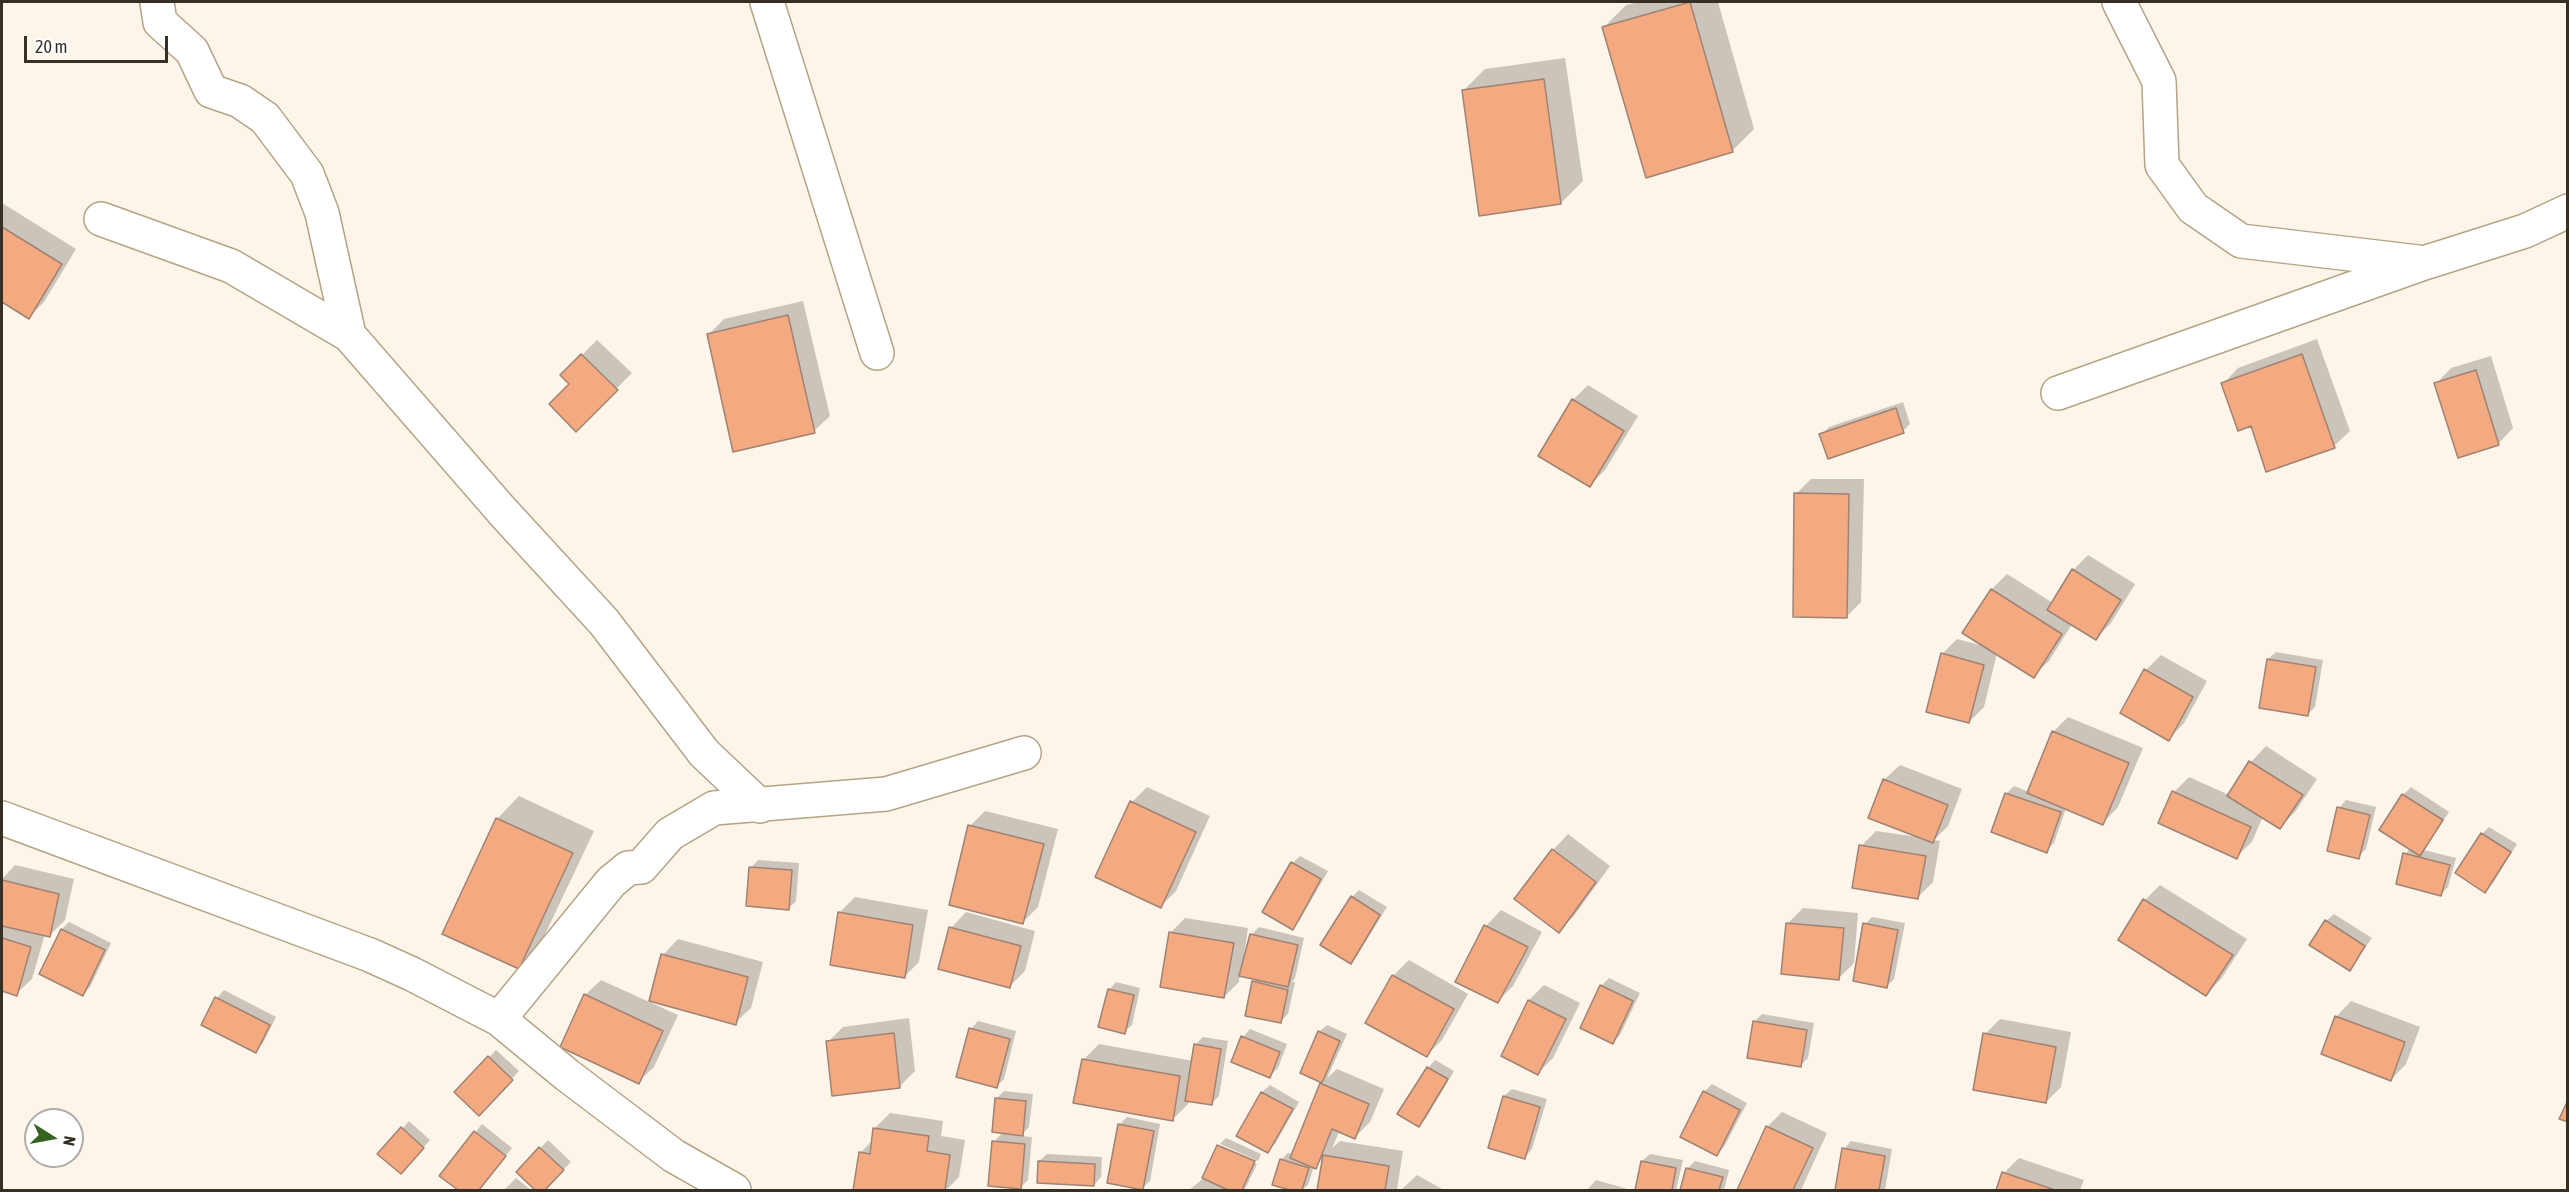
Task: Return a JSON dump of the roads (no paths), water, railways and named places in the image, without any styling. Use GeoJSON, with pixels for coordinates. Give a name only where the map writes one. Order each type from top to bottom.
{"type":"FeatureCollection","features":[{"type":"Feature","properties":{"kind":"street"},"geometry":{"type":"LineString","coordinates":[[156,2],[160,22],[192,51],[211,91],[240,101],[265,118],[307,174],[322,213],[349,335]]}},
{"type":"Feature","properties":{"kind":"street"},"geometry":{"type":"LineString","coordinates":[[767,2],[877,353]]}},
{"type":"Feature","properties":{"kind":"street"},"geometry":{"type":"LineString","coordinates":[[2119,2],[2159,81],[2162,165],[2193,208],[2241,241],[2424,263]]}},
{"type":"Feature","properties":{"kind":"street"},"geometry":{"type":"LineString","coordinates":[[2058,393],[2424,263],[2525,231],[2568,211]]}},
{"type":"Feature","properties":{"kind":"street"},"geometry":{"type":"LineString","coordinates":[[101,219],[231,266],[349,335],[503,512],[604,622],[704,753],[760,806]]}},
{"type":"Feature","properties":{"kind":"street"},"geometry":{"type":"LineString","coordinates":[[498,1019],[612,882],[628,868],[641,867],[670,834],[714,808],[886,794],[1024,753]]}},
{"type":"Feature","properties":{"kind":"street"},"geometry":{"type":"LineString","coordinates":[[2,818],[370,955],[498,1019],[567,1075],[674,1156],[734,1191]]}}]}
